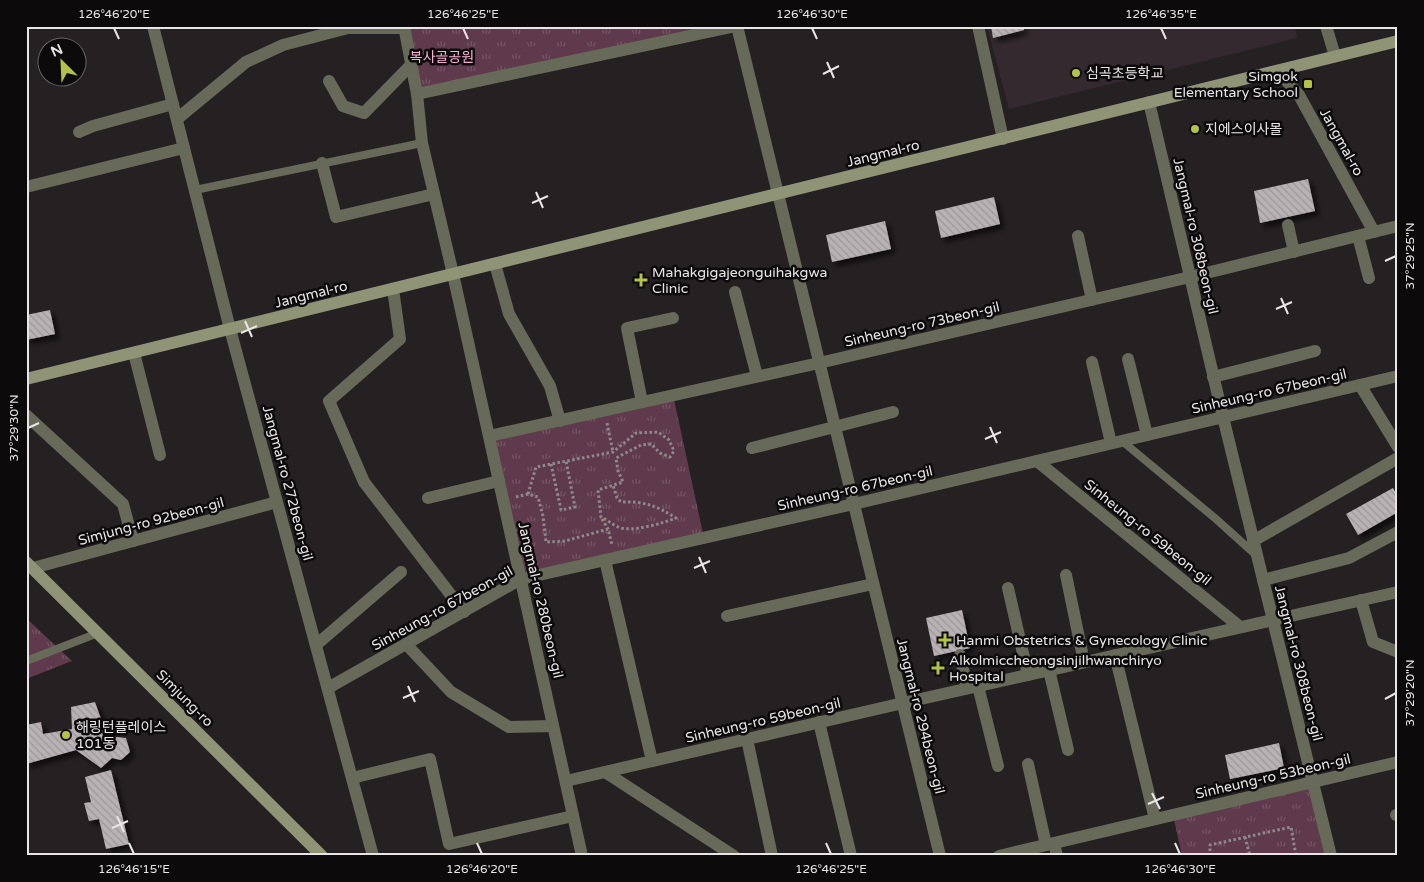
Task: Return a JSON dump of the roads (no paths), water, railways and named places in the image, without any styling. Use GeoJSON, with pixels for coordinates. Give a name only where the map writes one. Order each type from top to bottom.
{"type":"FeatureCollection","features":[{"type":"Feature","properties":{"kind":"street","name":"Jangmal-ro 272beon-gil"},"geometry":{"type":"LineString","coordinates":[[153,26],[230,329],[373,856]]}},
{"type":"Feature","properties":{"kind":"street"},"geometry":{"type":"LineString","coordinates":[[417,94],[736,26]]}},
{"type":"Feature","properties":{"kind":"street","name":"Jangmal-ro 294beon-gil"},"geometry":{"type":"LineString","coordinates":[[736,26],[940,856]]}},
{"type":"Feature","properties":{"kind":"street"},"geometry":{"type":"LineString","coordinates":[[978,26],[1003,139]]}},
{"type":"Feature","properties":{"kind":"street"},"geometry":{"type":"LineString","coordinates":[[1326,26],[1335,56]]}},
{"type":"Feature","properties":{"kind":"street"},"geometry":{"type":"LineString","coordinates":[[177,119],[246,62],[283,46],[348,28],[404,27]]}},
{"type":"Feature","properties":{"kind":"street","name":"Jangmal-ro 280beon-gil"},"geometry":{"type":"LineString","coordinates":[[404,27],[417,94],[422,143],[453,274],[582,856]]}},
{"type":"Feature","properties":{"kind":"street","name":"Jangmal-ro"},"geometry":{"type":"LineString","coordinates":[[26,379],[1398,41]]}},
{"type":"Feature","properties":{"kind":"street"},"geometry":{"type":"LineString","coordinates":[[329,80],[343,106],[364,113],[412,65]]}},
{"type":"Feature","properties":{"kind":"street","name":"Jangmal-ro"},"geometry":{"type":"LineString","coordinates":[[1278,71],[1299,95],[1374,232]]}},
{"type":"Feature","properties":{"kind":"street","name":"Jangmal-ro 308beon-gil"},"geometry":{"type":"LineString","coordinates":[[1149,102],[1213,377],[1331,856]]}},
{"type":"Feature","properties":{"kind":"street"},"geometry":{"type":"LineString","coordinates":[[79,132],[93,126],[173,104]]}},
{"type":"Feature","properties":{"kind":"street"},"geometry":{"type":"LineString","coordinates":[[26,187],[184,148]]}},
{"type":"Feature","properties":{"kind":"street"},"geometry":{"type":"LineString","coordinates":[[322,164],[336,217],[434,194]]}},
{"type":"Feature","properties":{"kind":"street"},"geometry":{"type":"LineString","coordinates":[[1288,225],[1294,252]]}},
{"type":"Feature","properties":{"kind":"street","name":"Sinheung-ro 73beon-gil"},"geometry":{"type":"LineString","coordinates":[[489,436],[1092,300],[1398,226]]}},
{"type":"Feature","properties":{"kind":"street"},"geometry":{"type":"LineString","coordinates":[[1078,236],[1092,300]]}},
{"type":"Feature","properties":{"kind":"street"},"geometry":{"type":"LineString","coordinates":[[1358,236],[1369,278]]}},
{"type":"Feature","properties":{"kind":"street"},"geometry":{"type":"LineString","coordinates":[[495,264],[509,314],[550,386],[560,421]]}},
{"type":"Feature","properties":{"kind":"street"},"geometry":{"type":"LineString","coordinates":[[393,289],[400,339],[329,400],[364,482],[464,612]]}},
{"type":"Feature","properties":{"kind":"street"},"geometry":{"type":"LineString","coordinates":[[735,292],[757,376]]}},
{"type":"Feature","properties":{"kind":"street"},"geometry":{"type":"LineString","coordinates":[[642,402],[627,328],[673,318]]}},
{"type":"Feature","properties":{"kind":"street"},"geometry":{"type":"LineString","coordinates":[[1213,377],[1315,351]]}},
{"type":"Feature","properties":{"kind":"street"},"geometry":{"type":"LineString","coordinates":[[134,353],[160,456]]}},
{"type":"Feature","properties":{"kind":"street"},"geometry":{"type":"LineString","coordinates":[[1128,359],[1147,435]]}},
{"type":"Feature","properties":{"kind":"street"},"geometry":{"type":"LineString","coordinates":[[1092,362],[1117,442]]}},
{"type":"Feature","properties":{"kind":"street","name":"Sinheung-ro 67beon-gil"},"geometry":{"type":"LineString","coordinates":[[328,688],[521,580],[1398,376]]}},
{"type":"Feature","properties":{"kind":"street"},"geometry":{"type":"LineString","coordinates":[[1360,385],[1398,446]]}},
{"type":"Feature","properties":{"kind":"street"},"geometry":{"type":"LineString","coordinates":[[752,448],[893,412]]}},
{"type":"Feature","properties":{"kind":"street"},"geometry":{"type":"LineString","coordinates":[[26,416],[123,504],[133,541]]}},
{"type":"Feature","properties":{"kind":"street"},"geometry":{"type":"LineString","coordinates":[[1253,541],[1398,458]]}},
{"type":"Feature","properties":{"kind":"street","name":"Sinheung-ro 59beon-gil"},"geometry":{"type":"LineString","coordinates":[[1037,461],[1240,627]]}},
{"type":"Feature","properties":{"kind":"street"},"geometry":{"type":"LineString","coordinates":[[428,498],[499,481]]}},
{"type":"Feature","properties":{"kind":"street","name":"Simjung-ro 92beon-gil"},"geometry":{"type":"LineString","coordinates":[[29,565],[133,541],[277,502]]}},
{"type":"Feature","properties":{"kind":"street","name":"Jangmal-ro 308beon-gil"},"geometry":{"type":"LineString","coordinates":[[1263,580],[1349,558],[1398,532]]}},
{"type":"Feature","properties":{"kind":"street"},"geometry":{"type":"LineString","coordinates":[[610,559],[652,761]]}},
{"type":"Feature","properties":{"kind":"street","name":"Simjung-ro"},"geometry":{"type":"LineString","coordinates":[[29,565],[322,856]]}},
{"type":"Feature","properties":{"kind":"street"},"geometry":{"type":"LineString","coordinates":[[316,645],[401,572]]}},
{"type":"Feature","properties":{"kind":"street"},"geometry":{"type":"LineString","coordinates":[[1066,575],[1084,662]]}},
{"type":"Feature","properties":{"kind":"street"},"geometry":{"type":"LineString","coordinates":[[727,616],[873,584]]}},
{"type":"Feature","properties":{"kind":"street"},"geometry":{"type":"LineString","coordinates":[[1008,588],[1028,675]]}},
{"type":"Feature","properties":{"kind":"street","name":"Sinheung-ro 59beon-gil"},"geometry":{"type":"LineString","coordinates":[[566,781],[902,703],[1398,592]]}},
{"type":"Feature","properties":{"kind":"street"},"geometry":{"type":"LineString","coordinates":[[1361,600],[1373,642],[1398,652]]}},
{"type":"Feature","properties":{"kind":"street"},"geometry":{"type":"LineString","coordinates":[[406,644],[450,692],[509,727],[553,726]]}},
{"type":"Feature","properties":{"kind":"street"},"geometry":{"type":"LineString","coordinates":[[960,655],[973,687],[998,766]]}},
{"type":"Feature","properties":{"kind":"street"},"geometry":{"type":"LineString","coordinates":[[1115,655],[1155,819]]}},
{"type":"Feature","properties":{"kind":"street"},"geometry":{"type":"LineString","coordinates":[[1049,670],[1068,750]]}},
{"type":"Feature","properties":{"kind":"street"},"geometry":{"type":"LineString","coordinates":[[819,722],[851,856]]}},
{"type":"Feature","properties":{"kind":"street"},"geometry":{"type":"LineString","coordinates":[[747,739],[772,856]]}},
{"type":"Feature","properties":{"kind":"street"},"geometry":{"type":"LineString","coordinates":[[352,778],[430,759],[449,844],[573,816]]}},
{"type":"Feature","properties":{"kind":"street","name":"Sinheung-ro 53beon-gil"},"geometry":{"type":"LineString","coordinates":[[999,856],[1398,762]]}},
{"type":"Feature","properties":{"kind":"street"},"geometry":{"type":"LineString","coordinates":[[1028,764],[1050,844],[1057,856]]}},
{"type":"Feature","properties":{"kind":"street"},"geometry":{"type":"LineString","coordinates":[[605,772],[734,856]]}},
{"type":"Feature","properties":{"kind":"lane"},"geometry":{"type":"LineString","coordinates":[[195,190],[422,143]]}},
{"type":"Feature","properties":{"kind":"lane"},"geometry":{"type":"LineString","coordinates":[[1117,442],[1216,519],[1257,556]]}},
{"type":"Feature","properties":{"kind":"lane"},"geometry":{"type":"LineString","coordinates":[[26,661],[98,633]]}},
{"type":"Feature","properties":{"kind":"place","name":"심곡초등학교"},"geometry":{"type":"Point","coordinates":[1076,73]}},
{"type":"Feature","properties":{"kind":"place","name":"Simgok Elementary School"},"geometry":{"type":"Point","coordinates":[1308,84]}},
{"type":"Feature","properties":{"kind":"place","name":"지에스이사몰"},"geometry":{"type":"Point","coordinates":[1195,129]}},
{"type":"Feature","properties":{"kind":"place","name":"Mahakgigajeonguihakgwa Clinic"},"geometry":{"type":"Point","coordinates":[641,280]}},
{"type":"Feature","properties":{"kind":"place","name":"Hanmi Obstetrics & Gynecology Clinic"},"geometry":{"type":"Point","coordinates":[945,640]}},
{"type":"Feature","properties":{"kind":"place","name":"Alkolmiccheongsinjilhwanchiryo Hospital"},"geometry":{"type":"Point","coordinates":[938,668]}},
{"type":"Feature","properties":{"kind":"place","name":"해링턴플레이스 101동"},"geometry":{"type":"Point","coordinates":[66,735]}},
{"type":"Feature","properties":{"kind":"park label","name":"복사골공원"},"geometry":{"type":"Point","coordinates":[442,57]}}]}
